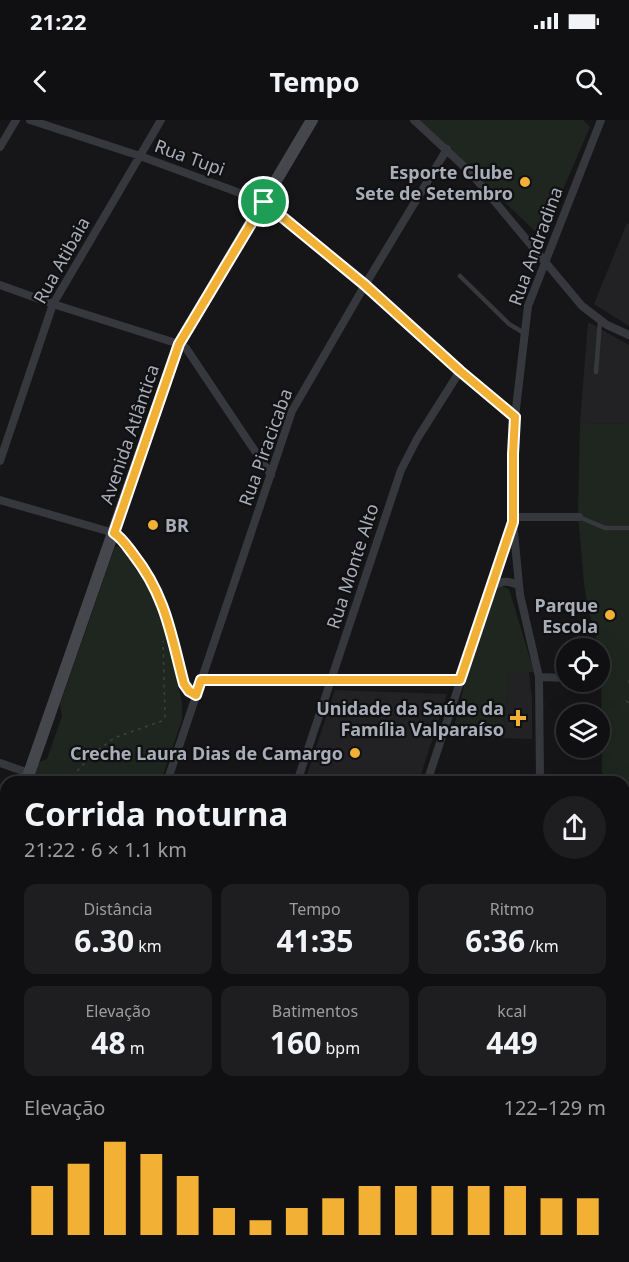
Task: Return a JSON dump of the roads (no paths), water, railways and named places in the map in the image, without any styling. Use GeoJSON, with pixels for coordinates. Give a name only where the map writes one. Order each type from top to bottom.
{"type":"FeatureCollection","features":[{"type":"Feature","properties":{"kind":"main road","name":"Avenida Atlântica"},"geometry":{"type":"LineString","coordinates":[[28,776],[179,344],[312,120]]}},
{"type":"Feature","properties":{"kind":"street"},"geometry":{"type":"LineString","coordinates":[[0,147],[16,120]]}},
{"type":"Feature","properties":{"kind":"street","name":"Rua Tupi"},"geometry":{"type":"LineString","coordinates":[[30,120],[140,156],[264,202],[365,285],[460,371],[515,417]]}},
{"type":"Feature","properties":{"kind":"street","name":"Rua Atibaia"},"geometry":{"type":"LineString","coordinates":[[0,461],[52,304],[161,120]]}},
{"type":"Feature","properties":{"kind":"street"},"geometry":{"type":"LineString","coordinates":[[414,120],[470,172],[582,306],[600,321],[629,336]]}},
{"type":"Feature","properties":{"kind":"street","name":"Rua Andradina"},"geometry":{"type":"LineString","coordinates":[[540,776],[539,677],[518,585],[513,520],[515,417],[528,306],[601,120]]}},
{"type":"Feature","properties":{"kind":"street","name":"Rua Piracicaba"},"geometry":{"type":"LineString","coordinates":[[169,776],[296,403],[447,149]]}},
{"type":"Feature","properties":{"kind":"street"},"geometry":{"type":"LineString","coordinates":[[0,285],[179,344],[190,352],[271,475]]}},
{"type":"Feature","properties":{"kind":"street","name":"Rua Monte Alto"},"geometry":{"type":"LineString","coordinates":[[299,776],[400,470],[460,371]]}},
{"type":"Feature","properties":{"kind":"street"},"geometry":{"type":"LineString","coordinates":[[0,500],[114,533],[122,540],[153,584],[169,621],[184,684],[196,695]]}},
{"type":"Feature","properties":{"kind":"street"},"geometry":{"type":"LineString","coordinates":[[429,776],[513,520],[579,517]]}},
{"type":"Feature","properties":{"kind":"street"},"geometry":{"type":"LineString","coordinates":[[489,592],[494,586],[504,581],[518,585]]}},
{"type":"Feature","properties":{"kind":"street"},"geometry":{"type":"LineString","coordinates":[[539,677],[556,678]]}},
{"type":"Feature","properties":{"kind":"street"},"geometry":{"type":"LineString","coordinates":[[201,680],[460,680]]}},
{"type":"Feature","properties":{"kind":"street"},"geometry":{"type":"LineString","coordinates":[[0,763],[26,776]]}},
{"type":"Feature","properties":{"kind":"lane"},"geometry":{"type":"LineString","coordinates":[[460,276],[509,324],[524,333]]}},
{"type":"Feature","properties":{"kind":"lane"},"geometry":{"type":"LineString","coordinates":[[596,372],[600,321]]}},
{"type":"Feature","properties":{"kind":"lane"},"geometry":{"type":"LineString","coordinates":[[579,517],[609,529],[629,528]]}},
{"type":"Feature","properties":{"kind":"place","name":"Esporte Clube Sete de Setembro"},"geometry":{"type":"Point","coordinates":[525,182]}},
{"type":"Feature","properties":{"kind":"place","name":"BR"},"geometry":{"type":"Point","coordinates":[153,525]}},
{"type":"Feature","properties":{"kind":"place","name":"Parque Escola"},"geometry":{"type":"Point","coordinates":[610,615]}},
{"type":"Feature","properties":{"kind":"place","name":"Unidade da Saúde da Família Valparaíso"},"geometry":{"type":"Point","coordinates":[518,718]}},
{"type":"Feature","properties":{"kind":"place","name":"Creche Laura Dias de Camargo"},"geometry":{"type":"Point","coordinates":[355,753]}}]}
